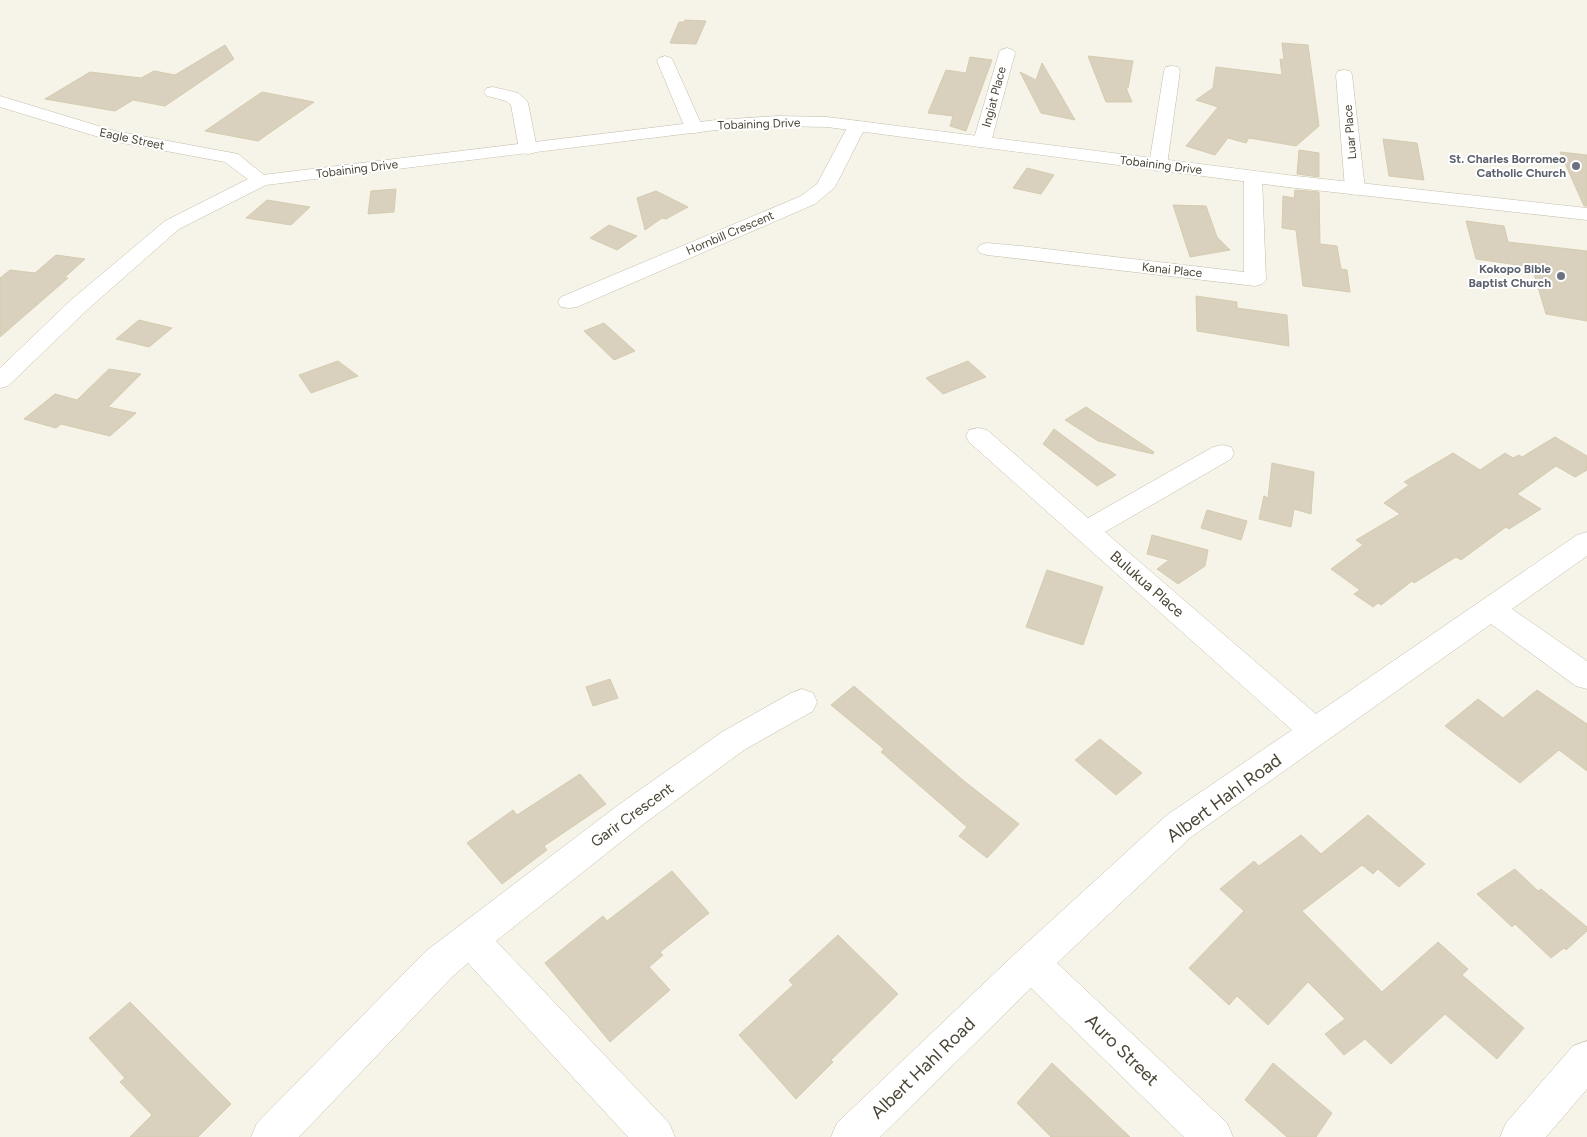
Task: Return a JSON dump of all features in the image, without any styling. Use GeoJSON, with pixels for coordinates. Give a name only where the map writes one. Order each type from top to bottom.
{"type":"FeatureCollection","features":[{"type":"Feature","properties":{"kind":"street","name":"Ingiat Place"},"geometry":{"type":"LineString","coordinates":[[982,142],[1007,53]]}},
{"type":"Feature","properties":{"kind":"street"},"geometry":{"type":"LineString","coordinates":[[665,61],[694,128]]}},
{"type":"Feature","properties":{"kind":"street"},"geometry":{"type":"LineString","coordinates":[[1158,165],[1172,71]]}},
{"type":"Feature","properties":{"kind":"street","name":"Luar Place"},"geometry":{"type":"LineString","coordinates":[[1344,75],[1355,189]]}},
{"type":"Feature","properties":{"kind":"street"},"geometry":{"type":"LineString","coordinates":[[494,92],[512,97],[519,103],[528,149]]}},
{"type":"Feature","properties":{"kind":"street","name":"Eagle Street"},"geometry":{"type":"LineString","coordinates":[[0,101],[112,136],[231,158],[261,180]]}},
{"type":"Feature","properties":{"kind":"street","name":"Tobaining Drive"},"geometry":{"type":"LineString","coordinates":[[0,381],[79,306],[172,225],[261,180],[694,128],[778,121],[827,122],[1253,177],[1587,214]]}},
{"type":"Feature","properties":{"kind":"street","name":"Hornbill Crescent"},"geometry":{"type":"LineString","coordinates":[[569,302],[808,200],[825,187],[857,126]]}},
{"type":"Feature","properties":{"kind":"street","name":"Kanai Place"},"geometry":{"type":"LineString","coordinates":[[987,249],[1047,254],[1255,280],[1253,177]]}},
{"type":"Feature","properties":{"kind":"street","name":"Bulukua Place"},"geometry":{"type":"LineString","coordinates":[[978,436],[1316,732]]}},
{"type":"Feature","properties":{"kind":"street"},"geometry":{"type":"LineString","coordinates":[[1086,531],[1222,453]]}},
{"type":"Feature","properties":{"kind":"street","name":"Albert Hahl Road"},"geometry":{"type":"LineString","coordinates":[[851,1137],[1031,963],[1179,826],[1587,542]]}},
{"type":"Feature","properties":{"kind":"street"},"geometry":{"type":"LineString","coordinates":[[1491,610],[1587,677]]}},
{"type":"Feature","properties":{"kind":"street","name":"Garir Crescent"},"geometry":{"type":"LineString","coordinates":[[270,1137],[439,964],[628,816],[733,742],[802,702]]}},
{"type":"Feature","properties":{"kind":"street"},"geometry":{"type":"LineString","coordinates":[[470,939],[655,1137]]}},
{"type":"Feature","properties":{"kind":"street","name":"Auro Street"},"geometry":{"type":"LineString","coordinates":[[1031,963],[1214,1137]]}},
{"type":"Feature","properties":{"kind":"street"},"geometry":{"type":"LineString","coordinates":[[1520,1137],[1587,1060]]}},
{"type":"Feature","properties":{"kind":"building"},"geometry":{"type":"Polygon","coordinates":[[[685,20],[706,21],[696,44],[670,43],[679,22],[684,22],[685,20]]]}},
{"type":"Feature","properties":{"kind":"building"},"geometry":{"type":"Polygon","coordinates":[[[1282,43],[1308,45],[1319,126],[1296,146],[1249,138],[1246,143],[1228,138],[1215,155],[1186,146],[1218,107],[1196,100],[1213,88],[1216,67],[1282,75],[1280,59],[1284,60],[1282,43]]]}},
{"type":"Feature","properties":{"kind":"building"},"geometry":{"type":"Polygon","coordinates":[[[225,45],[234,59],[165,106],[133,100],[115,111],[45,99],[90,72],[141,78],[154,71],[175,75],[225,45]]]}},
{"type":"Feature","properties":{"kind":"building"},"geometry":{"type":"Polygon","coordinates":[[[1088,56],[1133,61],[1128,88],[1126,88],[1132,102],[1106,102],[1088,56]]]}},
{"type":"Feature","properties":{"kind":"building"},"geometry":{"type":"Polygon","coordinates":[[[970,57],[992,60],[966,131],[950,126],[953,116],[928,113],[946,70],[966,73],[970,57]]]}},
{"type":"Feature","properties":{"kind":"building"},"geometry":{"type":"Polygon","coordinates":[[[1042,63],[1075,120],[1041,113],[1020,72],[1036,80],[1042,63]]]}},
{"type":"Feature","properties":{"kind":"building"},"geometry":{"type":"Polygon","coordinates":[[[262,92],[314,102],[258,141],[205,131],[262,92]]]}},
{"type":"Feature","properties":{"kind":"building"},"geometry":{"type":"Polygon","coordinates":[[[1383,139],[1417,143],[1424,180],[1389,176],[1383,139]]]}},
{"type":"Feature","properties":{"kind":"building"},"geometry":{"type":"Polygon","coordinates":[[[1299,150],[1319,153],[1319,177],[1297,174],[1299,150]]]}},
{"type":"Feature","properties":{"kind":"building","name":"St. Charles Borromeo Catholic Church"},"geometry":{"type":"Polygon","coordinates":[[[1560,152],[1587,155],[1587,206],[1584,206],[1560,152]]]}},
{"type":"Feature","properties":{"kind":"building"},"geometry":{"type":"Polygon","coordinates":[[[1027,168],[1054,175],[1041,194],[1013,188],[1027,168]]]}},
{"type":"Feature","properties":{"kind":"building"},"geometry":{"type":"Polygon","coordinates":[[[396,189],[394,212],[368,214],[371,191],[396,189]]]}},
{"type":"Feature","properties":{"kind":"building"},"geometry":{"type":"Polygon","coordinates":[[[1295,190],[1319,192],[1320,244],[1337,246],[1341,269],[1347,270],[1350,292],[1303,286],[1296,230],[1282,228],[1283,196],[1294,198],[1295,190]]]}},
{"type":"Feature","properties":{"kind":"building"},"geometry":{"type":"Polygon","coordinates":[[[656,191],[688,207],[666,219],[662,218],[645,230],[637,198],[656,191]]]}},
{"type":"Feature","properties":{"kind":"building"},"geometry":{"type":"Polygon","coordinates":[[[267,200],[310,207],[291,225],[246,218],[267,200]]]}},
{"type":"Feature","properties":{"kind":"building"},"geometry":{"type":"Polygon","coordinates":[[[1173,205],[1206,206],[1217,237],[1230,250],[1190,257],[1173,205]]]}},
{"type":"Feature","properties":{"kind":"building"},"geometry":{"type":"Polygon","coordinates":[[[1466,221],[1504,226],[1508,242],[1587,251],[1587,321],[1546,314],[1532,267],[1476,259],[1466,221]]]}},
{"type":"Feature","properties":{"kind":"building"},"geometry":{"type":"Polygon","coordinates":[[[609,225],[637,236],[617,250],[590,238],[609,225]]]}},
{"type":"Feature","properties":{"kind":"building"},"geometry":{"type":"Polygon","coordinates":[[[56,255],[85,259],[64,278],[68,278],[0,337],[0,278],[10,270],[35,273],[56,255]]]}},
{"type":"Feature","properties":{"kind":"building"},"geometry":{"type":"Polygon","coordinates":[[[1196,296],[1237,302],[1237,308],[1287,315],[1289,346],[1197,331],[1196,296]]]}},
{"type":"Feature","properties":{"kind":"building"},"geometry":{"type":"Polygon","coordinates":[[[139,320],[172,328],[149,347],[116,339],[139,320]]]}},
{"type":"Feature","properties":{"kind":"building"},"geometry":{"type":"Polygon","coordinates":[[[604,323],[635,351],[614,360],[584,331],[604,323]]]}},
{"type":"Feature","properties":{"kind":"building"},"geometry":{"type":"Polygon","coordinates":[[[338,361],[358,376],[311,393],[299,375],[338,361]]]}},
{"type":"Feature","properties":{"kind":"building"},"geometry":{"type":"Polygon","coordinates":[[[968,361],[986,377],[943,394],[926,378],[968,361]]]}},
{"type":"Feature","properties":{"kind":"building"},"geometry":{"type":"Polygon","coordinates":[[[109,369],[141,374],[108,407],[136,413],[110,436],[61,424],[56,428],[24,419],[55,394],[77,400],[109,369]]]}},
{"type":"Feature","properties":{"kind":"building"},"geometry":{"type":"Polygon","coordinates":[[[1086,407],[1154,452],[1153,454],[1098,441],[1065,420],[1086,407]]]}},
{"type":"Feature","properties":{"kind":"building"},"geometry":{"type":"Polygon","coordinates":[[[1054,429],[1116,475],[1097,486],[1043,444],[1054,429]]]}},
{"type":"Feature","properties":{"kind":"building"},"geometry":{"type":"Polygon","coordinates":[[[1555,437],[1587,456],[1587,470],[1575,477],[1556,466],[1517,494],[1541,509],[1509,529],[1506,527],[1461,560],[1456,557],[1414,583],[1412,581],[1381,605],[1378,603],[1373,607],[1354,594],[1360,590],[1331,569],[1363,545],[1356,540],[1400,514],[1384,503],[1409,485],[1404,482],[1453,453],[1480,470],[1505,453],[1513,458],[1519,455],[1522,457],[1555,437]]]}},
{"type":"Feature","properties":{"kind":"building"},"geometry":{"type":"Polygon","coordinates":[[[1272,463],[1314,472],[1311,514],[1294,509],[1291,527],[1259,519],[1264,496],[1268,498],[1272,463]]]}},
{"type":"Feature","properties":{"kind":"building"},"geometry":{"type":"Polygon","coordinates":[[[1207,510],[1247,521],[1241,540],[1201,528],[1207,510]]]}},
{"type":"Feature","properties":{"kind":"building"},"geometry":{"type":"Polygon","coordinates":[[[1152,535],[1208,550],[1205,566],[1178,584],[1157,569],[1169,560],[1147,554],[1152,535]]]}},
{"type":"Feature","properties":{"kind":"building"},"geometry":{"type":"Polygon","coordinates":[[[1047,570],[1103,587],[1083,645],[1026,627],[1047,570]]]}},
{"type":"Feature","properties":{"kind":"building"},"geometry":{"type":"Polygon","coordinates":[[[610,679],[618,698],[593,706],[586,687],[610,679]]]}},
{"type":"Feature","properties":{"kind":"building"},"geometry":{"type":"Polygon","coordinates":[[[854,686],[964,781],[1019,824],[987,858],[959,836],[967,827],[881,752],[884,749],[831,705],[854,686]]]}},
{"type":"Feature","properties":{"kind":"building"},"geometry":{"type":"Polygon","coordinates":[[[1537,690],[1587,724],[1587,771],[1559,750],[1520,783],[1445,726],[1478,699],[1503,718],[1537,690]]]}},
{"type":"Feature","properties":{"kind":"building"},"geometry":{"type":"Polygon","coordinates":[[[1100,739],[1142,773],[1116,795],[1075,760],[1100,739]]]}},
{"type":"Feature","properties":{"kind":"building"},"geometry":{"type":"Polygon","coordinates":[[[580,774],[606,804],[544,846],[547,850],[502,884],[467,843],[513,810],[517,815],[580,774]]]}},
{"type":"Feature","properties":{"kind":"building"},"geometry":{"type":"Polygon","coordinates":[[[1368,815],[1425,864],[1399,887],[1378,869],[1373,874],[1362,865],[1302,911],[1382,992],[1438,942],[1468,969],[1462,975],[1524,1028],[1497,1059],[1445,1014],[1391,1064],[1365,1039],[1344,1055],[1325,1034],[1345,1019],[1308,982],[1268,1025],[1237,996],[1229,1005],[1189,968],[1244,911],[1220,889],[1254,861],[1259,866],[1301,835],[1321,854],[1368,815]]]}},
{"type":"Feature","properties":{"kind":"building"},"geometry":{"type":"Polygon","coordinates":[[[1515,869],[1538,891],[1541,889],[1587,927],[1587,931],[1566,950],[1564,948],[1551,958],[1515,924],[1512,927],[1477,894],[1515,869]]]}},
{"type":"Feature","properties":{"kind":"building"},"geometry":{"type":"Polygon","coordinates":[[[672,871],[709,913],[660,952],[663,955],[649,967],[670,990],[610,1042],[545,963],[603,916],[607,921],[672,871]]]}},
{"type":"Feature","properties":{"kind":"building"},"geometry":{"type":"Polygon","coordinates":[[[838,935],[898,994],[831,1060],[833,1062],[796,1099],[739,1035],[793,985],[789,980],[838,935]]]}},
{"type":"Feature","properties":{"kind":"building"},"geometry":{"type":"Polygon","coordinates":[[[130,1002],[231,1104],[198,1137],[130,1137],[152,1115],[120,1082],[125,1078],[89,1038],[130,1002]]]}},
{"type":"Feature","properties":{"kind":"building"},"geometry":{"type":"Polygon","coordinates":[[[1052,1063],[1130,1137],[1051,1137],[1017,1103],[1052,1063]]]}},
{"type":"Feature","properties":{"kind":"building"},"geometry":{"type":"Polygon","coordinates":[[[1273,1063],[1332,1113],[1316,1137],[1287,1137],[1245,1100],[1273,1063]]]}},
{"type":"Feature","properties":{"kind":"place","name":"St. Charles Borromeo Catholic Church"},"geometry":{"type":"Point","coordinates":[1576,166]}},
{"type":"Feature","properties":{"kind":"place","name":"Kokopo Bible Baptist Church"},"geometry":{"type":"Point","coordinates":[1561,276]}}]}
